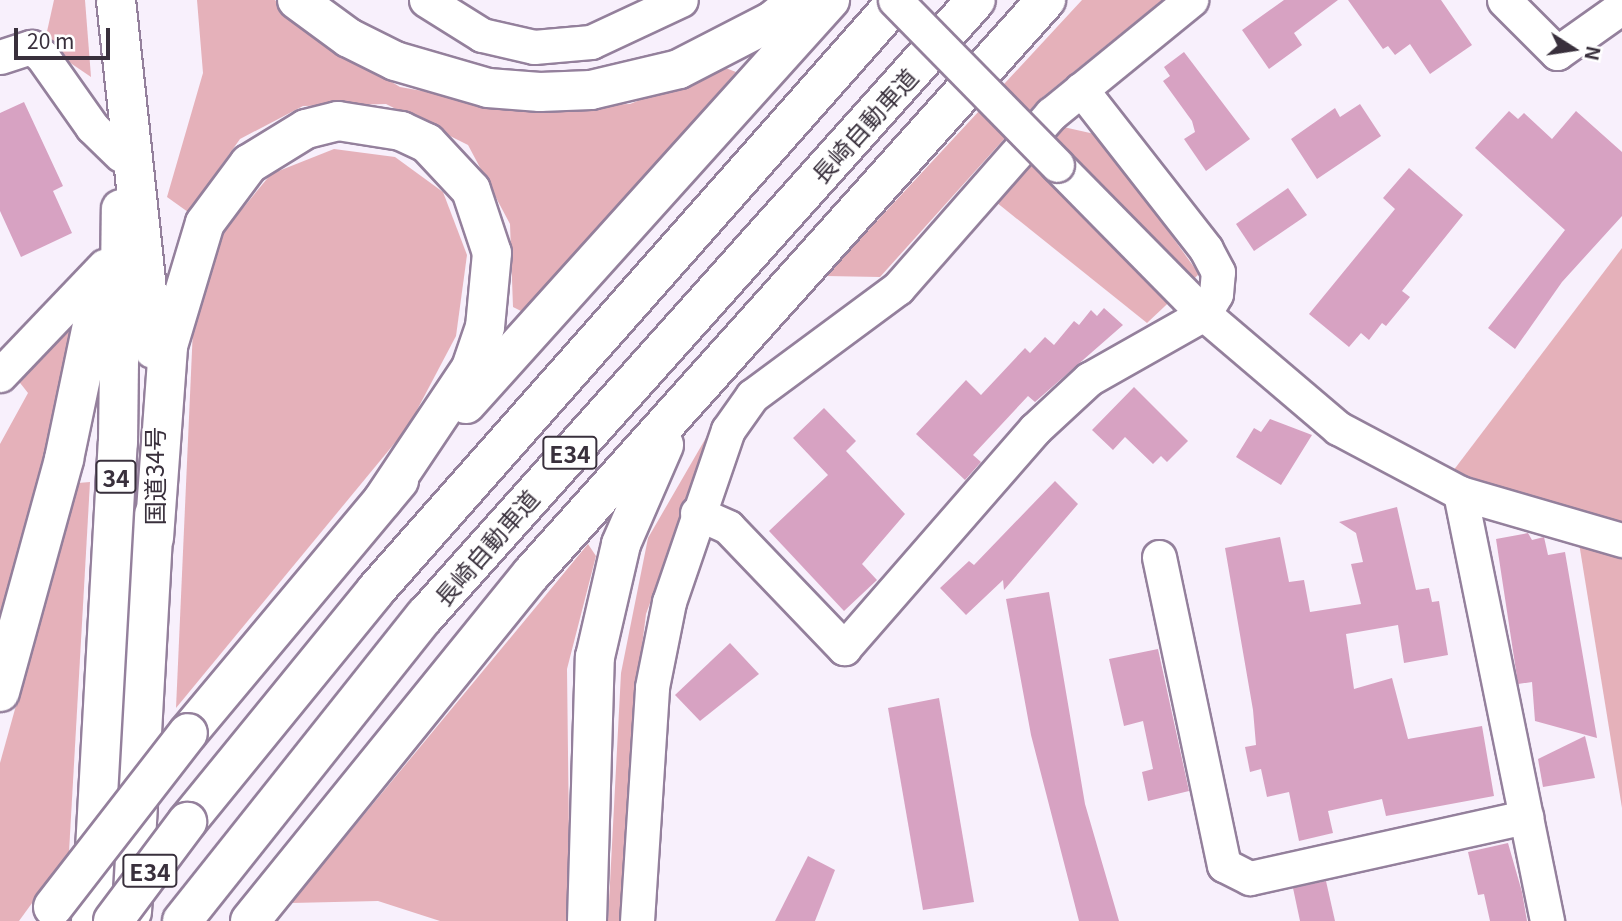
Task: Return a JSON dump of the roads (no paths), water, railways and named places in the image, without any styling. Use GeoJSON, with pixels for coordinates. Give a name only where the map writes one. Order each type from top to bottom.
{"type":"FeatureCollection","features":[{"type":"Feature","properties":{"kind":"highway"},"geometry":{"type":"LineString","coordinates":[[297,0],[349,38],[395,61],[488,88],[540,92],[591,90],[679,69],[772,21],[798,0]]}},
{"type":"Feature","properties":{"kind":"highway"},"geometry":{"type":"LineString","coordinates":[[48,914],[188,733],[382,501],[830,0]]}},
{"type":"Feature","properties":{"kind":"highway","name":"E34"},"geometry":{"type":"LineString","coordinates":[[113,921],[187,822],[384,580],[897,0]]}},
{"type":"Feature","properties":{"kind":"highway","name":"長崎自動車道"},"geometry":{"type":"LineString","coordinates":[[182,921],[434,606],[976,0]]}},
{"type":"Feature","properties":{"kind":"highway"},"geometry":{"type":"LineString","coordinates":[[250,921],[370,766],[710,373],[1046,0]]}},
{"type":"Feature","properties":{"kind":"highway","name":"国道34号"},"geometry":{"type":"LineString","coordinates":[[91,921],[118,443],[121,162],[118,16]]}},
{"type":"Feature","properties":{"kind":"highway","name":"国道34号"},"geometry":{"type":"LineString","coordinates":[[118,16],[152,305],[154,538],[132,921]]}},
{"type":"Feature","properties":{"kind":"highway"},"geometry":{"type":"LineString","coordinates":[[154,538],[168,346],[205,223],[249,164],[306,129],[338,121],[401,131],[444,158],[471,190],[492,253],[485,327],[471,368],[382,501]]}},
{"type":"Feature","properties":{"kind":"highway"},"geometry":{"type":"LineString","coordinates":[[0,692],[64,459],[104,266],[121,162]]}},
{"type":"Feature","properties":{"kind":"highway"},"geometry":{"type":"LineString","coordinates":[[587,921],[590,717],[607,599],[641,491],[710,373]]}},
{"type":"Feature","properties":{"kind":"highway"},"geometry":{"type":"LineString","coordinates":[[142,738],[147,921]]}},
{"type":"Feature","properties":{"kind":"street"},"geometry":{"type":"LineString","coordinates":[[426,0],[482,35],[534,47],[591,42],[681,0]]}},
{"type":"Feature","properties":{"kind":"street"},"geometry":{"type":"LineString","coordinates":[[897,0],[1204,314],[1338,428],[1460,493],[1622,540]]}},
{"type":"Feature","properties":{"kind":"street"},"geometry":{"type":"LineString","coordinates":[[637,921],[652,687],[697,513],[728,430],[752,396],[898,288],[1081,89],[1191,0]]}},
{"type":"Feature","properties":{"kind":"street"},"geometry":{"type":"LineString","coordinates":[[1504,0],[1557,53],[1622,7]]}},
{"type":"Feature","properties":{"kind":"street"},"geometry":{"type":"LineString","coordinates":[[0,57],[31,47],[42,56],[92,127],[121,162]]}},
{"type":"Feature","properties":{"kind":"street"},"geometry":{"type":"LineString","coordinates":[[697,513],[728,527],[844,648],[1035,429],[1089,379],[1204,314],[1216,294],[1218,272],[1206,249],[1081,89]]}},
{"type":"Feature","properties":{"kind":"street"},"geometry":{"type":"LineString","coordinates":[[0,375],[104,266]]}},
{"type":"Feature","properties":{"kind":"street"},"geometry":{"type":"LineString","coordinates":[[1460,493],[1547,921]]}},
{"type":"Feature","properties":{"kind":"street"},"geometry":{"type":"LineString","coordinates":[[1160,556],[1224,865],[1250,878],[1526,817]]}}]}
